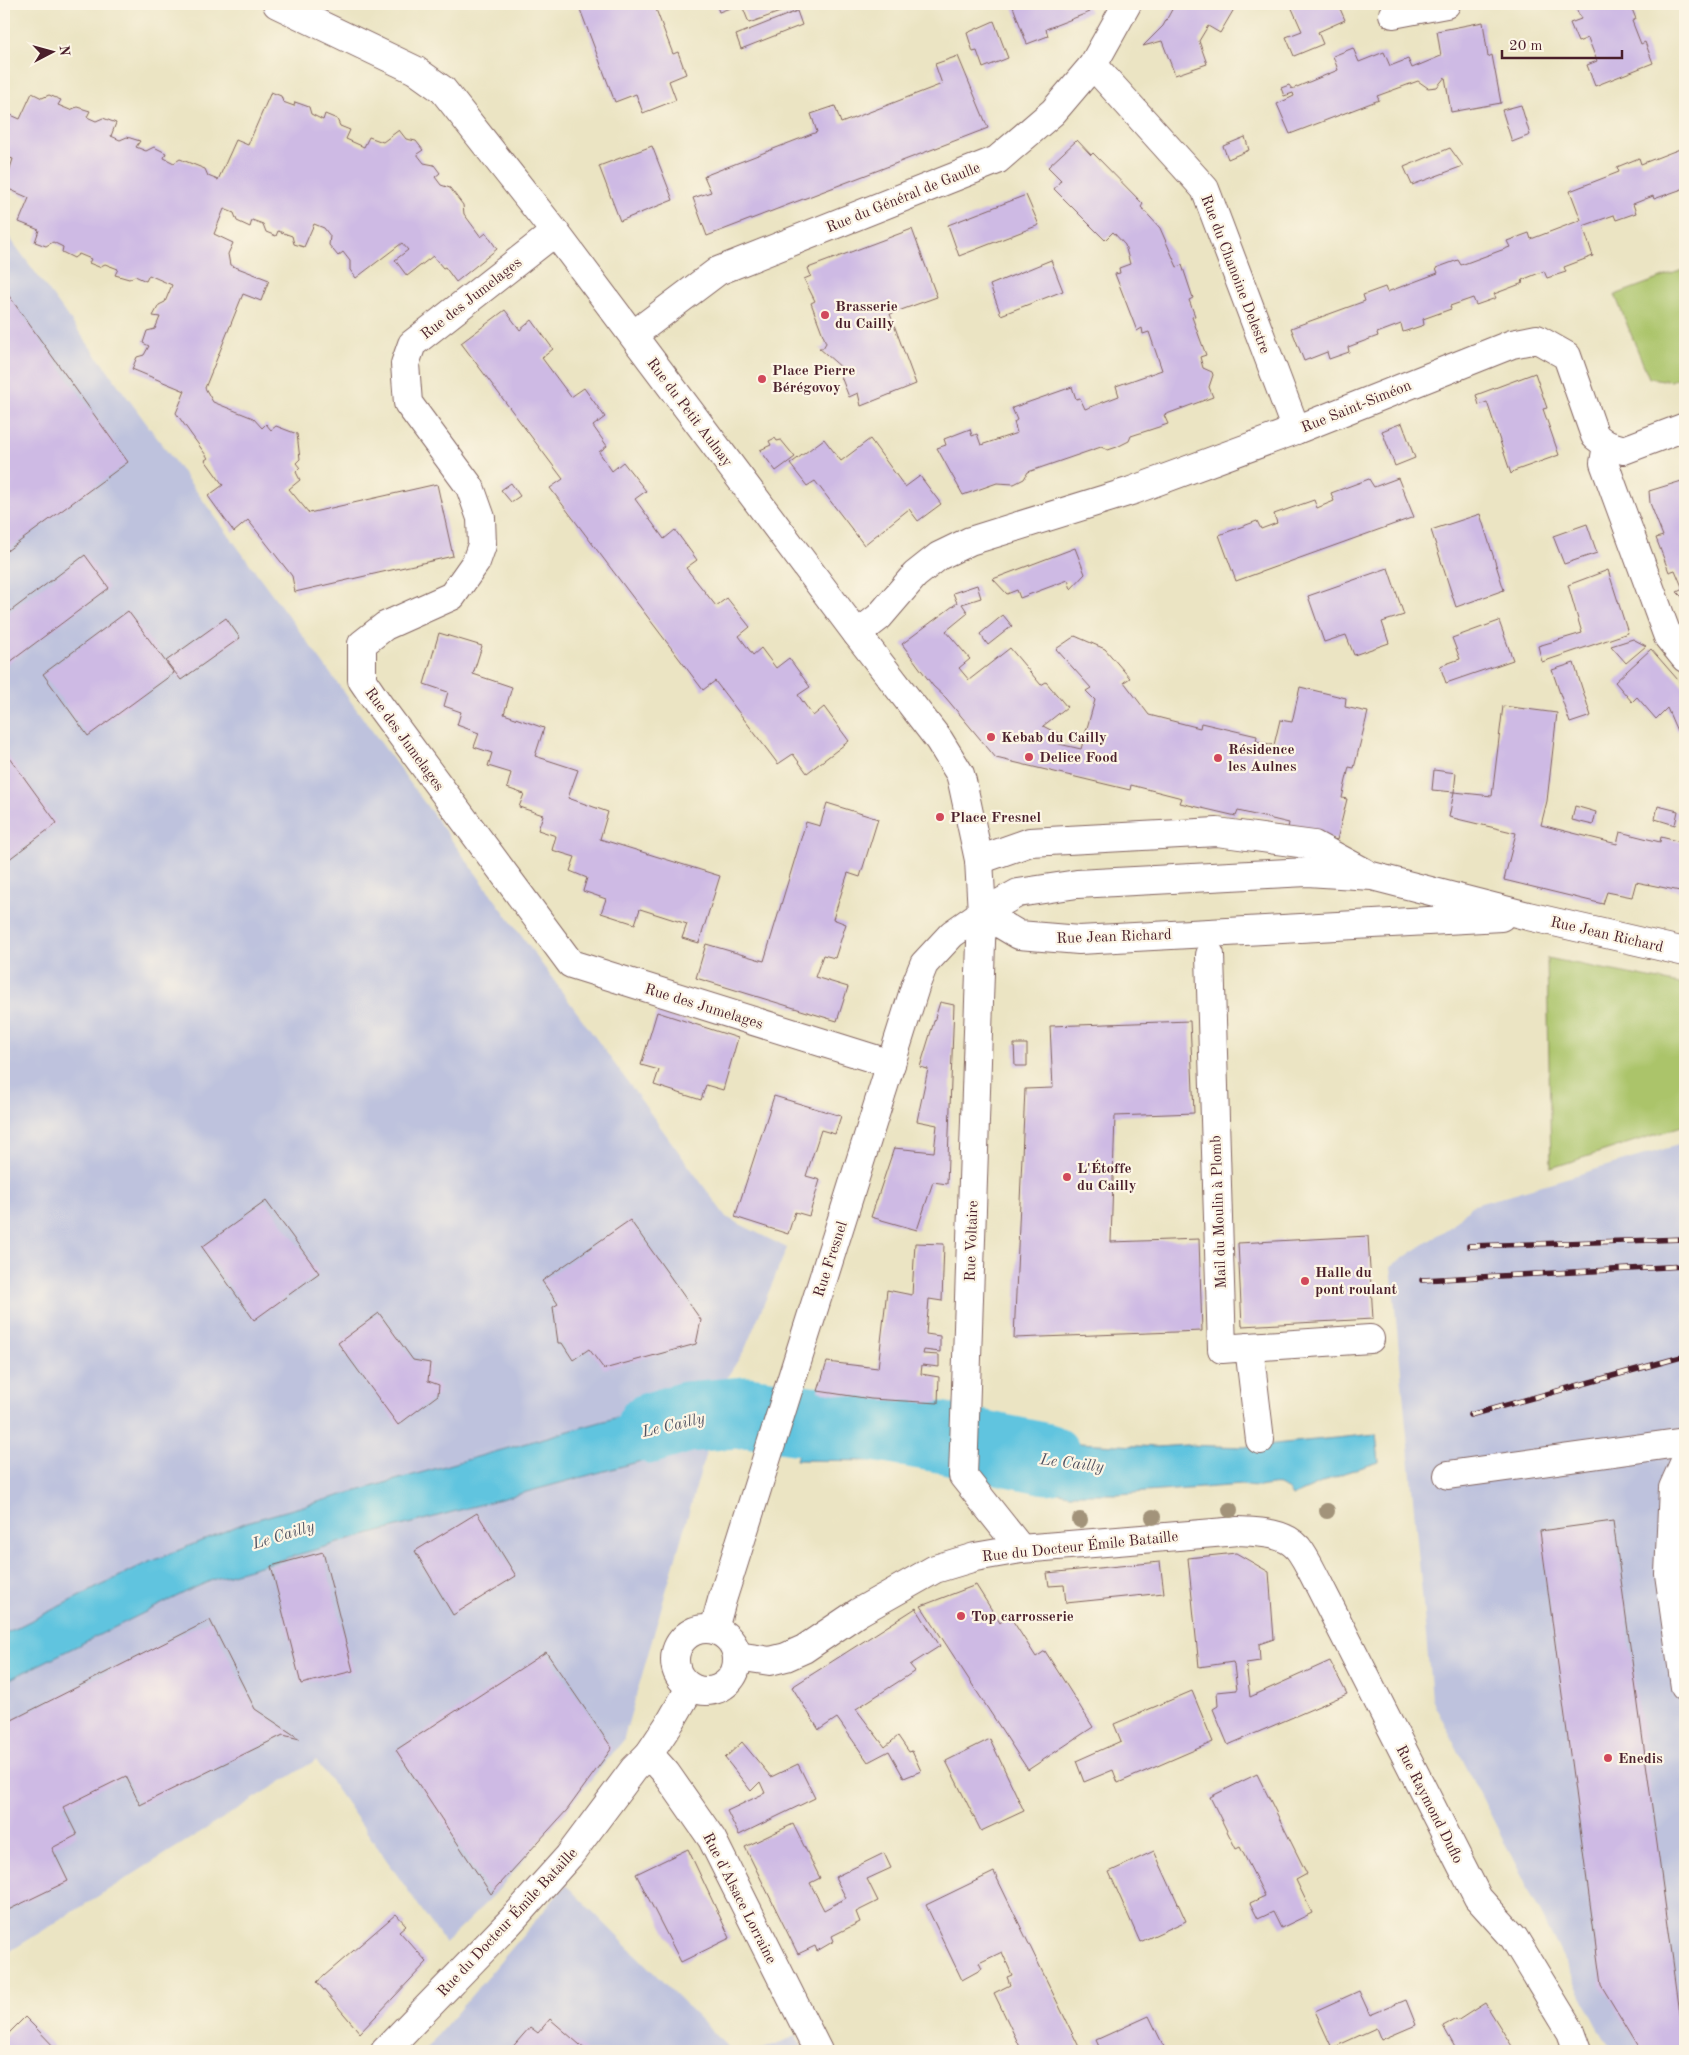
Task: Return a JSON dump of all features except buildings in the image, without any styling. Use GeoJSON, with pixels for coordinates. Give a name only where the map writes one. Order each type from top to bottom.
{"type":"FeatureCollection","features":[{"type":"Feature","properties":{"kind":"street","name":"Rue du Petit Aulnay"},"geometry":{"type":"LineString","coordinates":[[277,4],[415,70],[443,90],[554,232],[939,740],[960,774],[979,860],[982,913]]}},
{"type":"Feature","properties":{"kind":"street","name":"Rue du Général de Gaulle"},"geometry":{"type":"LineString","coordinates":[[633,335],[718,271],[997,160],[1053,112],[1093,65],[1127,4]]}},
{"type":"Feature","properties":{"kind":"street"},"geometry":{"type":"LineString","coordinates":[[1393,14],[1446,4]]}},
{"type":"Feature","properties":{"kind":"street","name":"Rue du Chanoine Delestre"},"geometry":{"type":"LineString","coordinates":[[1093,65],[1205,189],[1296,430]]}},
{"type":"Feature","properties":{"kind":"street","name":"Rue des Jumelages"},"geometry":{"type":"LineString","coordinates":[[554,232],[412,344],[405,364],[408,403],[470,487],[481,518],[482,545],[476,562],[452,596],[385,626],[362,644],[362,680],[571,964],[891,1064]]}},
{"type":"Feature","properties":{"kind":"street","name":"Rue Saint-Siméon"},"geometry":{"type":"LineString","coordinates":[[857,634],[879,617],[915,576],[939,556],[970,541],[1131,491],[1296,430],[1512,344],[1537,339],[1567,356],[1595,436],[1607,445]]}},
{"type":"Feature","properties":{"kind":"street"},"geometry":{"type":"LineString","coordinates":[[1685,427],[1624,450],[1607,445],[1604,463],[1668,638],[1685,658]]}},
{"type":"Feature","properties":{"kind":"street","name":"Rue Jean Richard"},"geometry":{"type":"LineString","coordinates":[[979,860],[1030,842],[1217,832],[1314,845],[1372,876]]}},
{"type":"Feature","properties":{"kind":"street","name":"Rue Jean Richard"},"geometry":{"type":"LineString","coordinates":[[982,913],[1018,893],[1077,884],[1307,872],[1372,876],[1528,916],[1685,952]]}},
{"type":"Feature","properties":{"kind":"street","name":"Rue Fresnel"},"geometry":{"type":"LineString","coordinates":[[714,1629],[916,984],[924,964],[952,934],[982,913]]}},
{"type":"Feature","properties":{"kind":"street","name":"Rue Jean Richard"},"geometry":{"type":"LineString","coordinates":[[982,913],[1019,935],[1079,940],[1528,916]]}},
{"type":"Feature","properties":{"kind":"street","name":"Rue Voltaire"},"geometry":{"type":"LineString","coordinates":[[982,913],[963,1476],[1021,1549]]}},
{"type":"Feature","properties":{"kind":"street","name":"Mail du Moulin à Plomb"},"geometry":{"type":"LineString","coordinates":[[1210,955],[1222,1349],[1249,1347]]}},
{"type":"Feature","properties":{"kind":"street"},"geometry":{"type":"LineString","coordinates":[[1260,1440],[1249,1347],[1370,1339]]}},
{"type":"Feature","properties":{"kind":"street"},"geometry":{"type":"LineString","coordinates":[[1448,1475],[1685,1442]]}},
{"type":"Feature","properties":{"kind":"street"},"geometry":{"type":"LineString","coordinates":[[1685,1461],[1673,1488],[1669,1574],[1685,1687]]}},
{"type":"Feature","properties":{"kind":"street","name":"Rue du Docteur Émile Bataille"},"geometry":{"type":"LineString","coordinates":[[737,1656],[770,1661],[786,1657],[804,1649],[859,1612],[935,1569],[974,1557],[1021,1549],[1238,1531],[1266,1532],[1286,1540],[1297,1548]]}},
{"type":"Feature","properties":{"kind":"street","name":"Rue Raymond Duflo"},"geometry":{"type":"LineString","coordinates":[[1297,1548],[1318,1583],[1478,1898],[1514,1938],[1571,2032],[1578,2051]]}},
{"type":"Feature","properties":{"kind":"street"},"geometry":{"type":"LineString","coordinates":[[701,1629],[714,1629],[725,1635],[733,1644],[737,1656],[735,1673],[723,1686],[707,1692],[690,1688],[679,1677],[674,1662],[677,1646],[688,1634],[701,1629]]}},
{"type":"Feature","properties":{"kind":"street","name":"Rue du Docteur Émile Bataille"},"geometry":{"type":"LineString","coordinates":[[385,2051],[510,1922],[569,1856],[634,1769],[649,1754],[690,1688]]}},
{"type":"Feature","properties":{"kind":"street","name":"Rue d'Alsace Lorraine"},"geometry":{"type":"LineString","coordinates":[[649,1754],[666,1773],[712,1839],[818,2051]]}},
{"type":"Feature","properties":{"kind":"shaded area"},"geometry":{"type":"Polygon","coordinates":[[[4,230],[306,640],[726,1217],[787,1248],[745,1349],[728,1376],[623,1741],[495,1894],[445,1943],[316,1760],[4,1955],[4,230]]]}},
{"type":"Feature","properties":{"kind":"shaded area"},"geometry":{"type":"Polygon","coordinates":[[[1685,1143],[1685,2051],[1613,2051],[1597,2025],[1432,1699],[1391,1266],[1453,1225],[1471,1206],[1685,1143]]]}},
{"type":"Feature","properties":{"kind":"shaded area"},"geometry":{"type":"Polygon","coordinates":[[[566,1885],[732,2051],[424,2051],[566,1885]]]}},
{"type":"Feature","properties":{"kind":"shaded area"},"geometry":{"type":"Polygon","coordinates":[[[796,2036],[804,2051],[758,2051],[796,2036]]]}},
{"type":"Feature","properties":{"kind":"green space"},"geometry":{"type":"Polygon","coordinates":[[[1685,269],[1685,375],[1671,381],[1649,378],[1615,295],[1685,269]]]}},
{"type":"Feature","properties":{"kind":"green space"},"geometry":{"type":"Polygon","coordinates":[[[1547,958],[1685,985],[1685,1125],[1551,1168],[1547,958]]]}},
{"type":"Feature","properties":{"kind":"water"},"geometry":{"type":"Polygon","coordinates":[[[758,1380],[736,1447],[708,1443],[338,1543],[215,1579],[4,1682],[4,1634],[138,1567],[247,1522],[721,1388],[758,1380]]]}},
{"type":"Feature","properties":{"kind":"water"},"geometry":{"type":"Polygon","coordinates":[[[818,1391],[871,1399],[946,1405],[944,1471],[879,1461],[796,1460],[818,1391]]]}},
{"type":"Feature","properties":{"kind":"water"},"geometry":{"type":"Polygon","coordinates":[[[979,1409],[1016,1425],[1039,1441],[1157,1447],[1187,1445],[1244,1447],[1376,1434],[1379,1462],[1344,1473],[1292,1496],[1284,1488],[1277,1485],[1259,1487],[1242,1485],[1118,1494],[1068,1494],[977,1475],[979,1409]]]}},
{"type":"Feature","properties":{"kind":"waterway","name":"Le Cailly"},"geometry":{"type":"LineString","coordinates":[[651,1428],[687,1417],[747,1412],[809,1421],[861,1424],[945,1438],[1047,1459]]}},
{"type":"Feature","properties":{"kind":"railway"},"geometry":{"type":"LineString","coordinates":[[1469,1246],[1685,1239]]}},
{"type":"Feature","properties":{"kind":"railway"},"geometry":{"type":"LineString","coordinates":[[1422,1280],[1685,1266]]}},
{"type":"Feature","properties":{"kind":"railway"},"geometry":{"type":"LineString","coordinates":[[1470,1415],[1685,1356]]}},
{"type":"Feature","properties":{"kind":"place","name":"Brasserie du Cailly"},"geometry":{"type":"Point","coordinates":[825,315]}},
{"type":"Feature","properties":{"kind":"place","name":"Place Pierre Bérégovoy"},"geometry":{"type":"Point","coordinates":[762,379]}},
{"type":"Feature","properties":{"kind":"place","name":"Kebab du Cailly"},"geometry":{"type":"Point","coordinates":[991,737]}},
{"type":"Feature","properties":{"kind":"place","name":"Delice Food"},"geometry":{"type":"Point","coordinates":[1029,757]}},
{"type":"Feature","properties":{"kind":"place","name":"Résidence les Aulnes"},"geometry":{"type":"Point","coordinates":[1218,758]}},
{"type":"Feature","properties":{"kind":"place","name":"Place Fresnel"},"geometry":{"type":"Point","coordinates":[940,817]}},
{"type":"Feature","properties":{"kind":"place","name":"L'Étoffe du Cailly"},"geometry":{"type":"Point","coordinates":[1067,1177]}},
{"type":"Feature","properties":{"kind":"place","name":"Halle du pont roulant"},"geometry":{"type":"Point","coordinates":[1305,1281]}},
{"type":"Feature","properties":{"kind":"place","name":"Top carrosserie"},"geometry":{"type":"Point","coordinates":[961,1616]}},
{"type":"Feature","properties":{"kind":"place","name":"Enedis"},"geometry":{"type":"Point","coordinates":[1608,1758]}}]}
